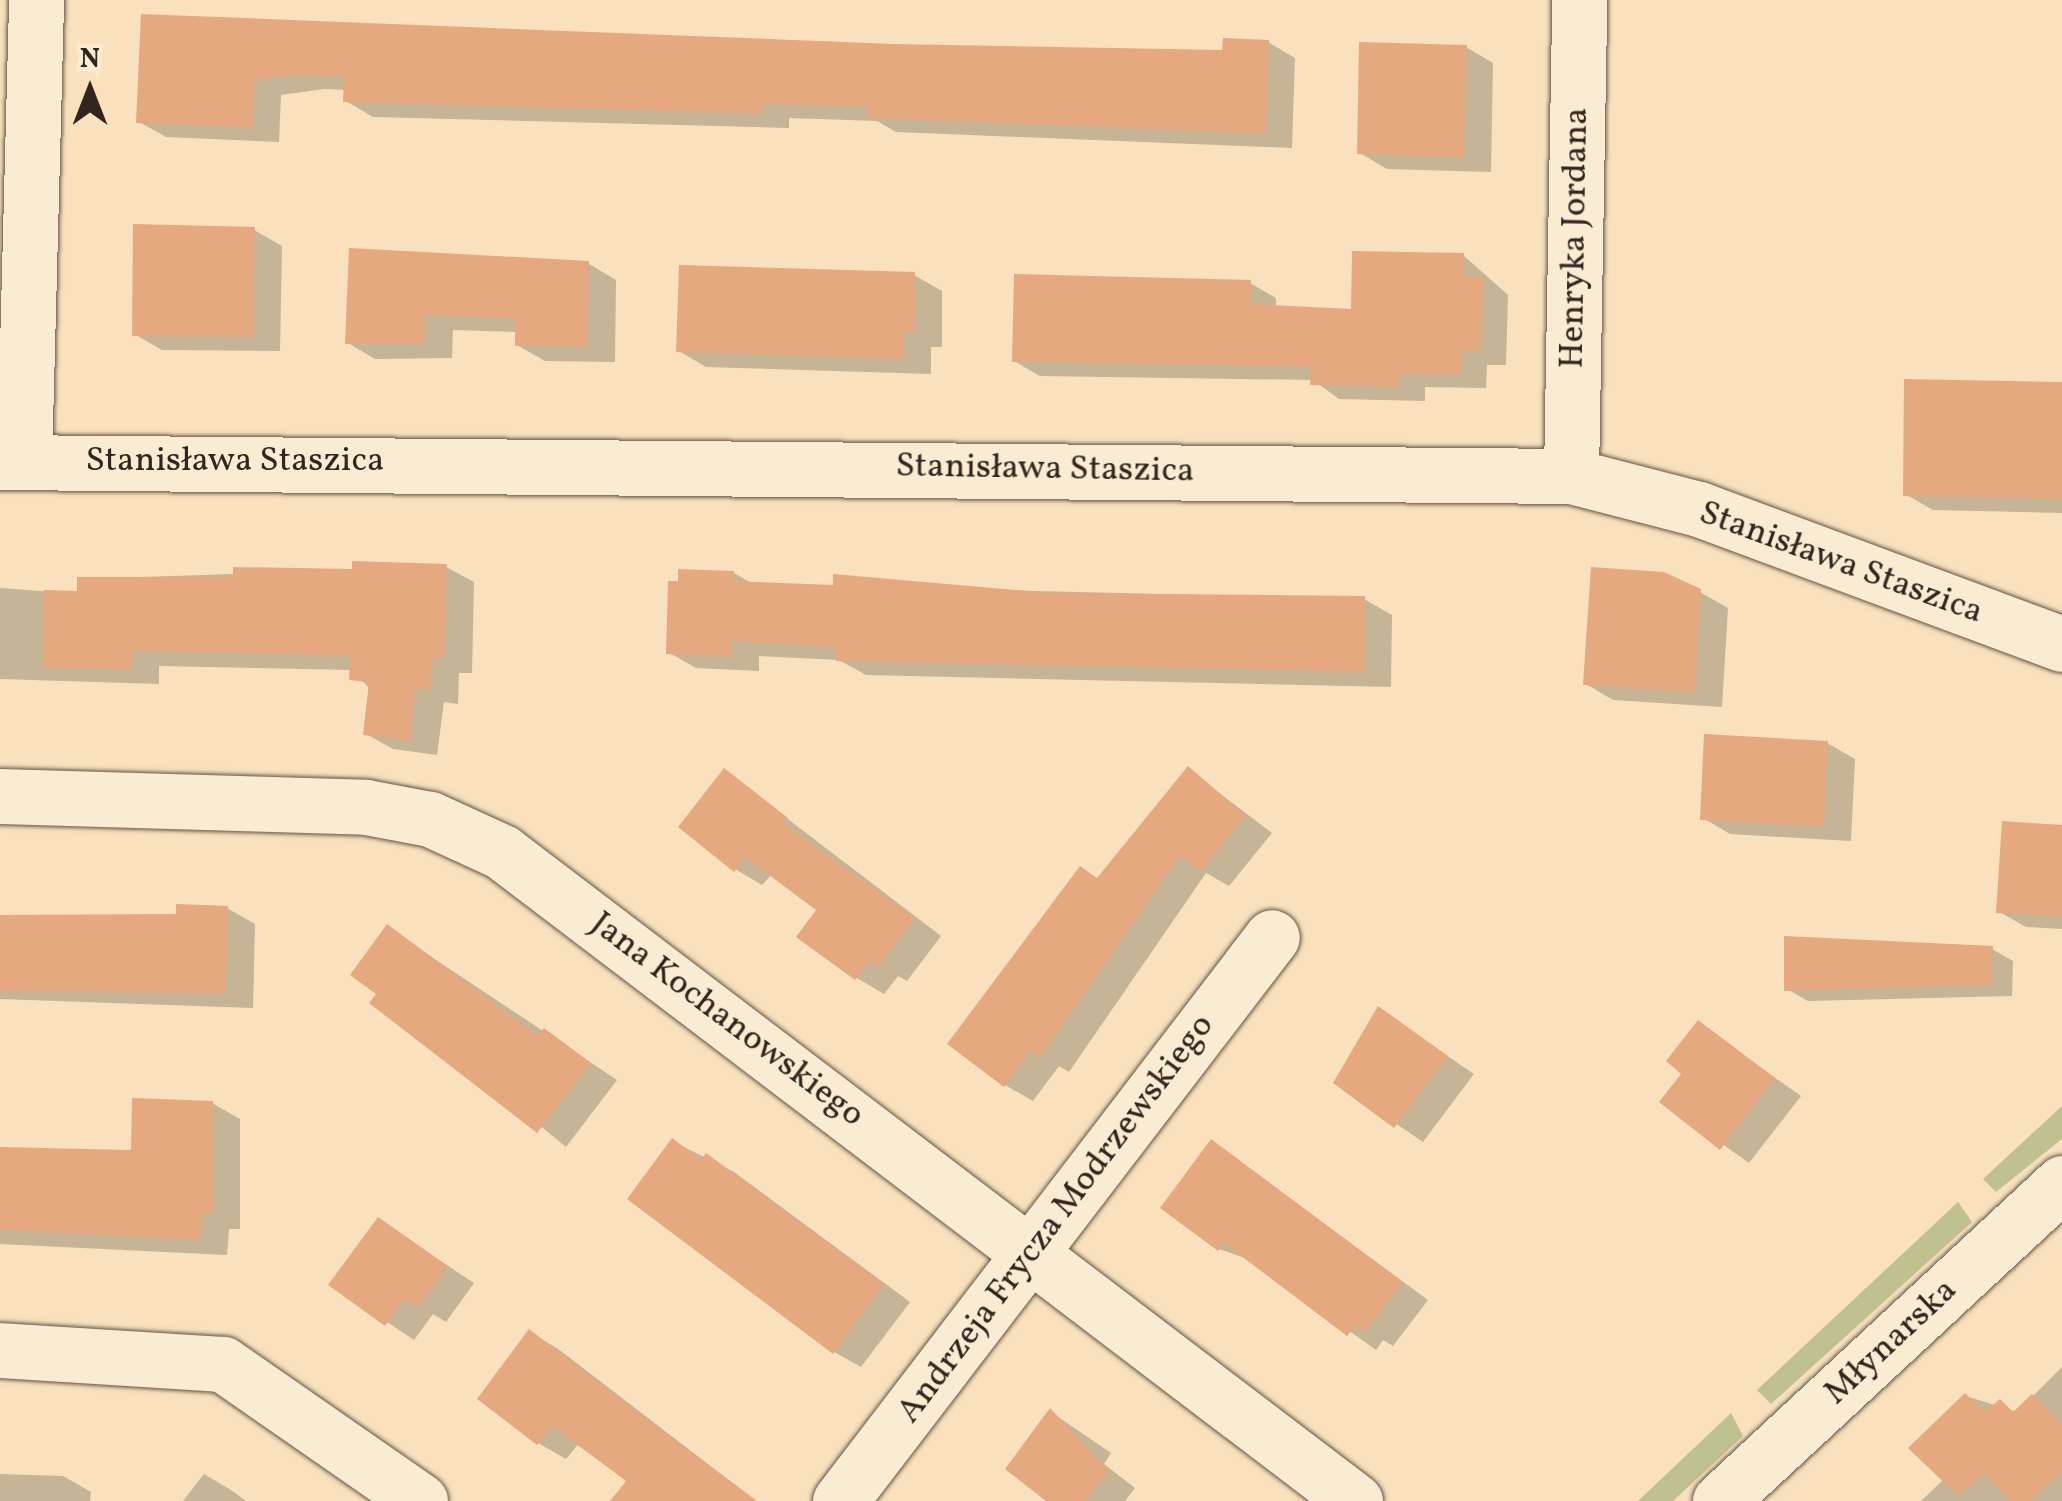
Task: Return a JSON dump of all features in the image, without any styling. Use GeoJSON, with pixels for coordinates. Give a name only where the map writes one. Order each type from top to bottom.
{"type":"FeatureCollection","features":[{"type":"Feature","properties":{"kind":"street"},"geometry":{"type":"LineString","coordinates":[[12,462],[36,0]]}},
{"type":"Feature","properties":{"kind":"street","name":"Henryka Jordana"},"geometry":{"type":"LineString","coordinates":[[1572,476],[1580,0]]}},
{"type":"Feature","properties":{"kind":"street","name":"Stanisława Staszica"},"geometry":{"type":"LineString","coordinates":[[12,462],[1572,476],[1699,510],[2062,644]]}},
{"type":"Feature","properties":{"kind":"street","name":"Jana Kochanowskiego"},"geometry":{"type":"LineString","coordinates":[[0,796],[366,807],[430,819],[502,852],[1355,1501]]}},
{"type":"Feature","properties":{"kind":"street","name":"Andrzeja Frycza Modrzewskiego"},"geometry":{"type":"LineString","coordinates":[[840,1501],[1272,937]]}},
{"type":"Feature","properties":{"kind":"street","name":"Młynarska"},"geometry":{"type":"LineString","coordinates":[[1720,1501],[2062,1182]]}},
{"type":"Feature","properties":{"kind":"street"},"geometry":{"type":"LineString","coordinates":[[0,1350],[223,1364],[420,1501]]}},
{"type":"Feature","properties":{"kind":"green space"},"geometry":{"type":"Polygon","coordinates":[[[2062,1106],[2062,1139],[1996,1192],[1983,1179],[2062,1106]]]}},
{"type":"Feature","properties":{"kind":"green space"},"geometry":{"type":"Polygon","coordinates":[[[1958,1202],[1972,1222],[1771,1404],[1757,1390],[1958,1202]]]}},
{"type":"Feature","properties":{"kind":"green space"},"geometry":{"type":"Polygon","coordinates":[[[1731,1413],[1743,1436],[1673,1501],[1638,1501],[1731,1413]]]}},
{"type":"Feature","properties":{"kind":"building"},"geometry":{"type":"Polygon","coordinates":[[[141,14],[893,44],[1222,50],[1223,38],[1269,40],[1266,134],[867,118],[868,107],[763,104],[763,114],[343,102],[344,77],[296,75],[255,80],[253,128],[136,123],[141,14]]]}},
{"type":"Feature","properties":{"kind":"building"},"geometry":{"type":"Polygon","coordinates":[[[1359,42],[1467,45],[1464,158],[1357,154],[1359,42]]]}},
{"type":"Feature","properties":{"kind":"building"},"geometry":{"type":"Polygon","coordinates":[[[133,224],[255,227],[254,337],[132,336],[133,224]]]}},
{"type":"Feature","properties":{"kind":"building"},"geometry":{"type":"Polygon","coordinates":[[[349,248],[589,261],[588,347],[515,346],[515,319],[426,315],[425,344],[345,344],[349,248]]]}},
{"type":"Feature","properties":{"kind":"building"},"geometry":{"type":"Polygon","coordinates":[[[1352,251],[1464,253],[1464,277],[1483,277],[1481,351],[1462,351],[1461,375],[1400,374],[1400,387],[1310,385],[1311,367],[1012,362],[1014,274],[1251,280],[1251,304],[1351,309],[1352,251]]]}},
{"type":"Feature","properties":{"kind":"building"},"geometry":{"type":"Polygon","coordinates":[[[679,265],[915,272],[915,333],[904,333],[904,359],[676,352],[679,265]]]}},
{"type":"Feature","properties":{"kind":"building"},"geometry":{"type":"Polygon","coordinates":[[[1904,379],[2062,382],[2062,499],[1903,496],[1904,379]]]}},
{"type":"Feature","properties":{"kind":"building"},"geometry":{"type":"Polygon","coordinates":[[[352,561],[447,564],[445,659],[432,659],[431,690],[416,688],[410,741],[363,735],[369,682],[349,680],[350,656],[132,651],[132,670],[43,668],[44,590],[77,591],[77,577],[233,577],[233,567],[352,569],[352,561]]]}},
{"type":"Feature","properties":{"kind":"building"},"geometry":{"type":"Polygon","coordinates":[[[1591,567],[1664,572],[1701,589],[1695,693],[1583,685],[1591,567]]]}},
{"type":"Feature","properties":{"kind":"building"},"geometry":{"type":"Polygon","coordinates":[[[678,569],[734,571],[734,581],[833,585],[833,574],[1050,593],[1365,596],[1365,672],[836,661],[836,647],[732,641],[732,657],[666,654],[668,581],[678,581],[678,569]]]}},
{"type":"Feature","properties":{"kind":"building"},"geometry":{"type":"Polygon","coordinates":[[[1704,734],[1828,741],[1824,827],[1700,820],[1704,734]]]}},
{"type":"Feature","properties":{"kind":"building"},"geometry":{"type":"Polygon","coordinates":[[[1188,766],[1246,816],[1200,872],[1180,856],[1040,1058],[1031,1051],[1004,1087],[947,1044],[1080,866],[1097,878],[1188,766]]]}},
{"type":"Feature","properties":{"kind":"building"},"geometry":{"type":"Polygon","coordinates":[[[724,768],[788,818],[783,824],[915,918],[878,967],[870,961],[855,980],[796,937],[816,910],[745,857],[734,872],[678,827],[724,768]]]}},
{"type":"Feature","properties":{"kind":"building"},"geometry":{"type":"Polygon","coordinates":[[[2002,821],[2062,825],[2062,917],[1996,913],[2002,821]]]}},
{"type":"Feature","properties":{"kind":"building"},"geometry":{"type":"Polygon","coordinates":[[[176,904],[228,906],[226,994],[0,991],[0,915],[176,914],[176,904]]]}},
{"type":"Feature","properties":{"kind":"building"},"geometry":{"type":"Polygon","coordinates":[[[387,924],[538,1036],[544,1028],[591,1063],[537,1133],[369,1003],[376,994],[350,975],[387,924]]]}},
{"type":"Feature","properties":{"kind":"building"},"geometry":{"type":"Polygon","coordinates":[[[1784,936],[1993,946],[1992,985],[1784,991],[1784,936]]]}},
{"type":"Feature","properties":{"kind":"building"},"geometry":{"type":"Polygon","coordinates":[[[1378,1006],[1448,1056],[1394,1128],[1333,1083],[1378,1006]]]}},
{"type":"Feature","properties":{"kind":"building"},"geometry":{"type":"Polygon","coordinates":[[[1698,1020],[1775,1078],[1720,1150],[1659,1102],[1681,1074],[1666,1061],[1698,1020]]]}},
{"type":"Feature","properties":{"kind":"building"},"geometry":{"type":"Polygon","coordinates":[[[132,1098],[213,1101],[213,1214],[202,1214],[200,1240],[0,1230],[0,1147],[131,1150],[132,1098]]]}},
{"type":"Feature","properties":{"kind":"building"},"geometry":{"type":"Polygon","coordinates":[[[672,1138],[701,1160],[706,1153],[884,1284],[833,1354],[627,1199],[672,1138]]]}},
{"type":"Feature","properties":{"kind":"building"},"geometry":{"type":"Polygon","coordinates":[[[1211,1139],[1403,1282],[1365,1332],[1356,1325],[1347,1336],[1224,1243],[1218,1251],[1160,1208],[1211,1139]]]}},
{"type":"Feature","properties":{"kind":"building"},"geometry":{"type":"Polygon","coordinates":[[[378,1217],[448,1266],[418,1308],[405,1299],[385,1326],[328,1285],[378,1217]]]}},
{"type":"Feature","properties":{"kind":"building"},"geometry":{"type":"Polygon","coordinates":[[[529,1329],[757,1501],[610,1501],[626,1481],[552,1426],[537,1445],[477,1399],[529,1329]]]}},
{"type":"Feature","properties":{"kind":"building"},"geometry":{"type":"Polygon","coordinates":[[[1965,1393],[1985,1412],[2000,1399],[2013,1412],[2032,1394],[2062,1425],[2062,1471],[2030,1501],[2010,1501],[1985,1474],[1957,1495],[1908,1448],[1965,1393]]]}},
{"type":"Feature","properties":{"kind":"building"},"geometry":{"type":"Polygon","coordinates":[[[1050,1408],[1109,1471],[1085,1501],[1046,1501],[1005,1469],[1050,1408]]]}}]}
